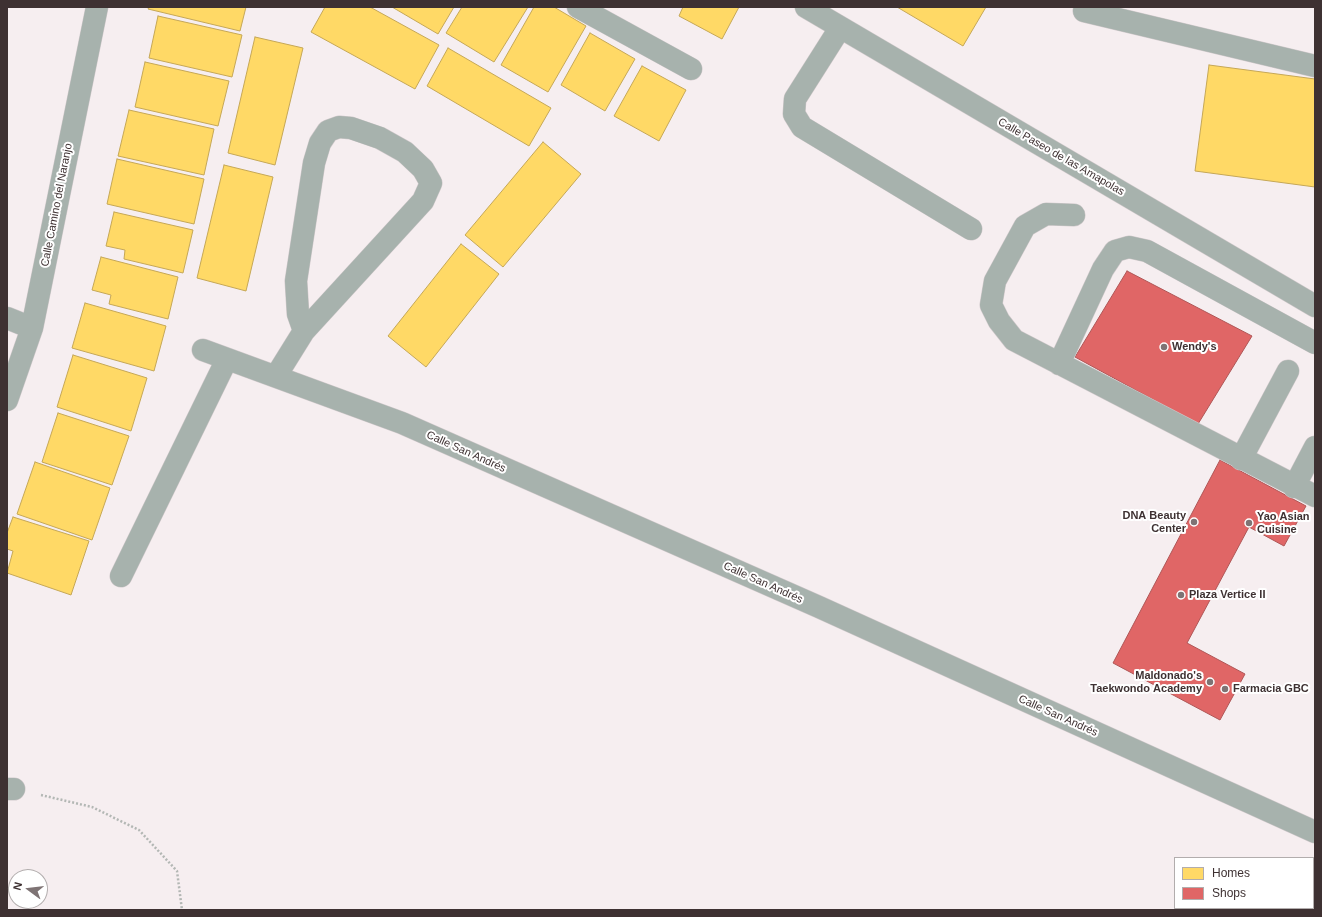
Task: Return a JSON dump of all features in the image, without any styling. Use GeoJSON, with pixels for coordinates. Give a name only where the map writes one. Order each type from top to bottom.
{"type":"FeatureCollection","features":[{"type":"Feature","properties":{"kind":"street","name":"Calle Camino del Naranjo"},"geometry":{"type":"LineString","coordinates":[[7,400],[32,328],[97,7]]}},
{"type":"Feature","properties":{"kind":"street"},"geometry":{"type":"LineString","coordinates":[[578,7],[691,69]]}},
{"type":"Feature","properties":{"kind":"street","name":"Calle Paseo de las Amapolas"},"geometry":{"type":"LineString","coordinates":[[806,7],[1315,306]]}},
{"type":"Feature","properties":{"kind":"street"},"geometry":{"type":"LineString","coordinates":[[1084,11],[1315,66]]}},
{"type":"Feature","properties":{"kind":"street"},"geometry":{"type":"LineString","coordinates":[[840,28],[795,98],[794,114],[802,127],[971,229]]}},
{"type":"Feature","properties":{"kind":"street"},"geometry":{"type":"LineString","coordinates":[[276,376],[304,331],[423,201],[431,183],[423,169],[405,152],[380,138],[351,128],[339,127],[328,131],[320,143],[314,163],[296,281],[298,314],[304,331]]}},
{"type":"Feature","properties":{"kind":"street"},"geometry":{"type":"LineString","coordinates":[[1074,215],[1046,214],[1025,226],[995,281],[991,305],[999,321],[1014,340],[1241,459],[1315,496]]}},
{"type":"Feature","properties":{"kind":"street"},"geometry":{"type":"LineString","coordinates":[[1059,364],[1104,269],[1115,251],[1129,247],[1147,251],[1315,343]]}},
{"type":"Feature","properties":{"kind":"street"},"geometry":{"type":"LineString","coordinates":[[7,318],[32,328]]}},
{"type":"Feature","properties":{"kind":"street","name":"Calle San Andrés"},"geometry":{"type":"LineString","coordinates":[[204,350],[409,426],[819,607],[1315,832]]}},
{"type":"Feature","properties":{"kind":"street"},"geometry":{"type":"LineString","coordinates":[[121,576],[227,359]]}},
{"type":"Feature","properties":{"kind":"street"},"geometry":{"type":"LineString","coordinates":[[1241,459],[1288,371]]}},
{"type":"Feature","properties":{"kind":"street"},"geometry":{"type":"LineString","coordinates":[[1294,486],[1315,447]]}},
{"type":"Feature","properties":{"kind":"path"},"geometry":{"type":"LineString","coordinates":[[10,789],[92,807],[139,830],[177,871],[182,910]]}},
{"type":"Feature","properties":{"kind":"building: Homes"},"geometry":{"type":"Polygon","coordinates":[[[149,7],[246,7],[240,31],[148,9],[149,7]]]}},
{"type":"Feature","properties":{"kind":"building: Homes"},"geometry":{"type":"Polygon","coordinates":[[[325,7],[370,7],[439,45],[415,89],[311,32],[325,7]]]}},
{"type":"Feature","properties":{"kind":"building: Homes"},"geometry":{"type":"Polygon","coordinates":[[[392,7],[454,7],[438,34],[392,7]]]}},
{"type":"Feature","properties":{"kind":"building: Homes"},"geometry":{"type":"Polygon","coordinates":[[[462,7],[528,7],[494,62],[446,33],[462,7]]]}},
{"type":"Feature","properties":{"kind":"building: Homes"},"geometry":{"type":"Polygon","coordinates":[[[534,7],[554,7],[586,26],[548,92],[501,65],[534,7]]]}},
{"type":"Feature","properties":{"kind":"building: Homes"},"geometry":{"type":"Polygon","coordinates":[[[683,7],[739,7],[722,39],[679,16],[683,7]]]}},
{"type":"Feature","properties":{"kind":"building: Homes"},"geometry":{"type":"Polygon","coordinates":[[[897,7],[986,7],[963,46],[897,7]]]}},
{"type":"Feature","properties":{"kind":"building: Homes"},"geometry":{"type":"Polygon","coordinates":[[[158,16],[242,35],[232,77],[149,58],[158,16]]]}},
{"type":"Feature","properties":{"kind":"building: Homes"},"geometry":{"type":"Polygon","coordinates":[[[590,33],[635,59],[605,111],[561,85],[590,33]]]}},
{"type":"Feature","properties":{"kind":"building: Homes"},"geometry":{"type":"Polygon","coordinates":[[[255,37],[303,48],[275,165],[228,153],[255,37]]]}},
{"type":"Feature","properties":{"kind":"building: Homes"},"geometry":{"type":"Polygon","coordinates":[[[448,48],[551,108],[529,146],[427,86],[448,48]]]}},
{"type":"Feature","properties":{"kind":"building: Homes"},"geometry":{"type":"Polygon","coordinates":[[[145,62],[229,81],[218,126],[135,107],[145,62]]]}},
{"type":"Feature","properties":{"kind":"building: Homes"},"geometry":{"type":"Polygon","coordinates":[[[1209,65],[1315,79],[1315,187],[1195,171],[1209,65]]]}},
{"type":"Feature","properties":{"kind":"building: Homes"},"geometry":{"type":"Polygon","coordinates":[[[642,66],[686,90],[659,141],[614,116],[642,66]]]}},
{"type":"Feature","properties":{"kind":"building: Homes"},"geometry":{"type":"Polygon","coordinates":[[[129,110],[214,129],[204,175],[118,156],[129,110]]]}},
{"type":"Feature","properties":{"kind":"building: Homes"},"geometry":{"type":"Polygon","coordinates":[[[543,142],[581,174],[503,267],[465,235],[543,142]]]}},
{"type":"Feature","properties":{"kind":"building: Homes"},"geometry":{"type":"Polygon","coordinates":[[[117,159],[204,179],[194,224],[107,204],[117,159]]]}},
{"type":"Feature","properties":{"kind":"building: Homes"},"geometry":{"type":"Polygon","coordinates":[[[224,165],[273,177],[246,291],[197,278],[224,165]]]}},
{"type":"Feature","properties":{"kind":"building: Homes"},"geometry":{"type":"Polygon","coordinates":[[[114,212],[193,230],[183,273],[124,259],[125,250],[106,246],[114,212]]]}},
{"type":"Feature","properties":{"kind":"building: Homes"},"geometry":{"type":"Polygon","coordinates":[[[461,244],[499,274],[426,367],[388,336],[461,244]]]}},
{"type":"Feature","properties":{"kind":"building: Homes"},"geometry":{"type":"Polygon","coordinates":[[[101,257],[178,277],[168,319],[109,304],[111,295],[92,290],[101,257]]]}},
{"type":"Feature","properties":{"kind":"building: Homes"},"geometry":{"type":"Polygon","coordinates":[[[85,303],[166,326],[154,371],[72,348],[85,303]]]}},
{"type":"Feature","properties":{"kind":"building: Homes"},"geometry":{"type":"Polygon","coordinates":[[[73,355],[147,378],[131,431],[57,407],[73,355]]]}},
{"type":"Feature","properties":{"kind":"building: Homes"},"geometry":{"type":"Polygon","coordinates":[[[58,413],[129,436],[112,485],[42,462],[58,413]]]}},
{"type":"Feature","properties":{"kind":"building: Homes"},"geometry":{"type":"Polygon","coordinates":[[[35,462],[110,488],[92,540],[17,514],[35,462]]]}},
{"type":"Feature","properties":{"kind":"building: Homes"},"geometry":{"type":"Polygon","coordinates":[[[13,517],[89,541],[71,595],[7,573],[13,551],[7,549],[7,533],[13,517]]]}},
{"type":"Feature","properties":{"kind":"building: Shops","name":"Wendy's"},"geometry":{"type":"Polygon","coordinates":[[[1127,271],[1252,336],[1198,424],[1075,357],[1127,271]]]}},
{"type":"Feature","properties":{"kind":"building: Shops","name":"Plaza Vertice II"},"geometry":{"type":"Polygon","coordinates":[[[1220,460],[1306,506],[1284,546],[1249,527],[1187,643],[1245,674],[1220,720],[1113,663],[1220,460]]]}},
{"type":"Feature","properties":{"kind":"place","name":"Wendy's"},"geometry":{"type":"Point","coordinates":[1164,347]}},
{"type":"Feature","properties":{"kind":"place","name":"DNA Beauty Center"},"geometry":{"type":"Point","coordinates":[1194,522]}},
{"type":"Feature","properties":{"kind":"place","name":"Yao Asian Cuisine"},"geometry":{"type":"Point","coordinates":[1249,523]}},
{"type":"Feature","properties":{"kind":"place","name":"Plaza Vertice II"},"geometry":{"type":"Point","coordinates":[1181,595]}},
{"type":"Feature","properties":{"kind":"place","name":"Maldonado's Taekwondo Academy"},"geometry":{"type":"Point","coordinates":[1210,682]}},
{"type":"Feature","properties":{"kind":"place","name":"Farmacia GBC"},"geometry":{"type":"Point","coordinates":[1225,689]}}]}
